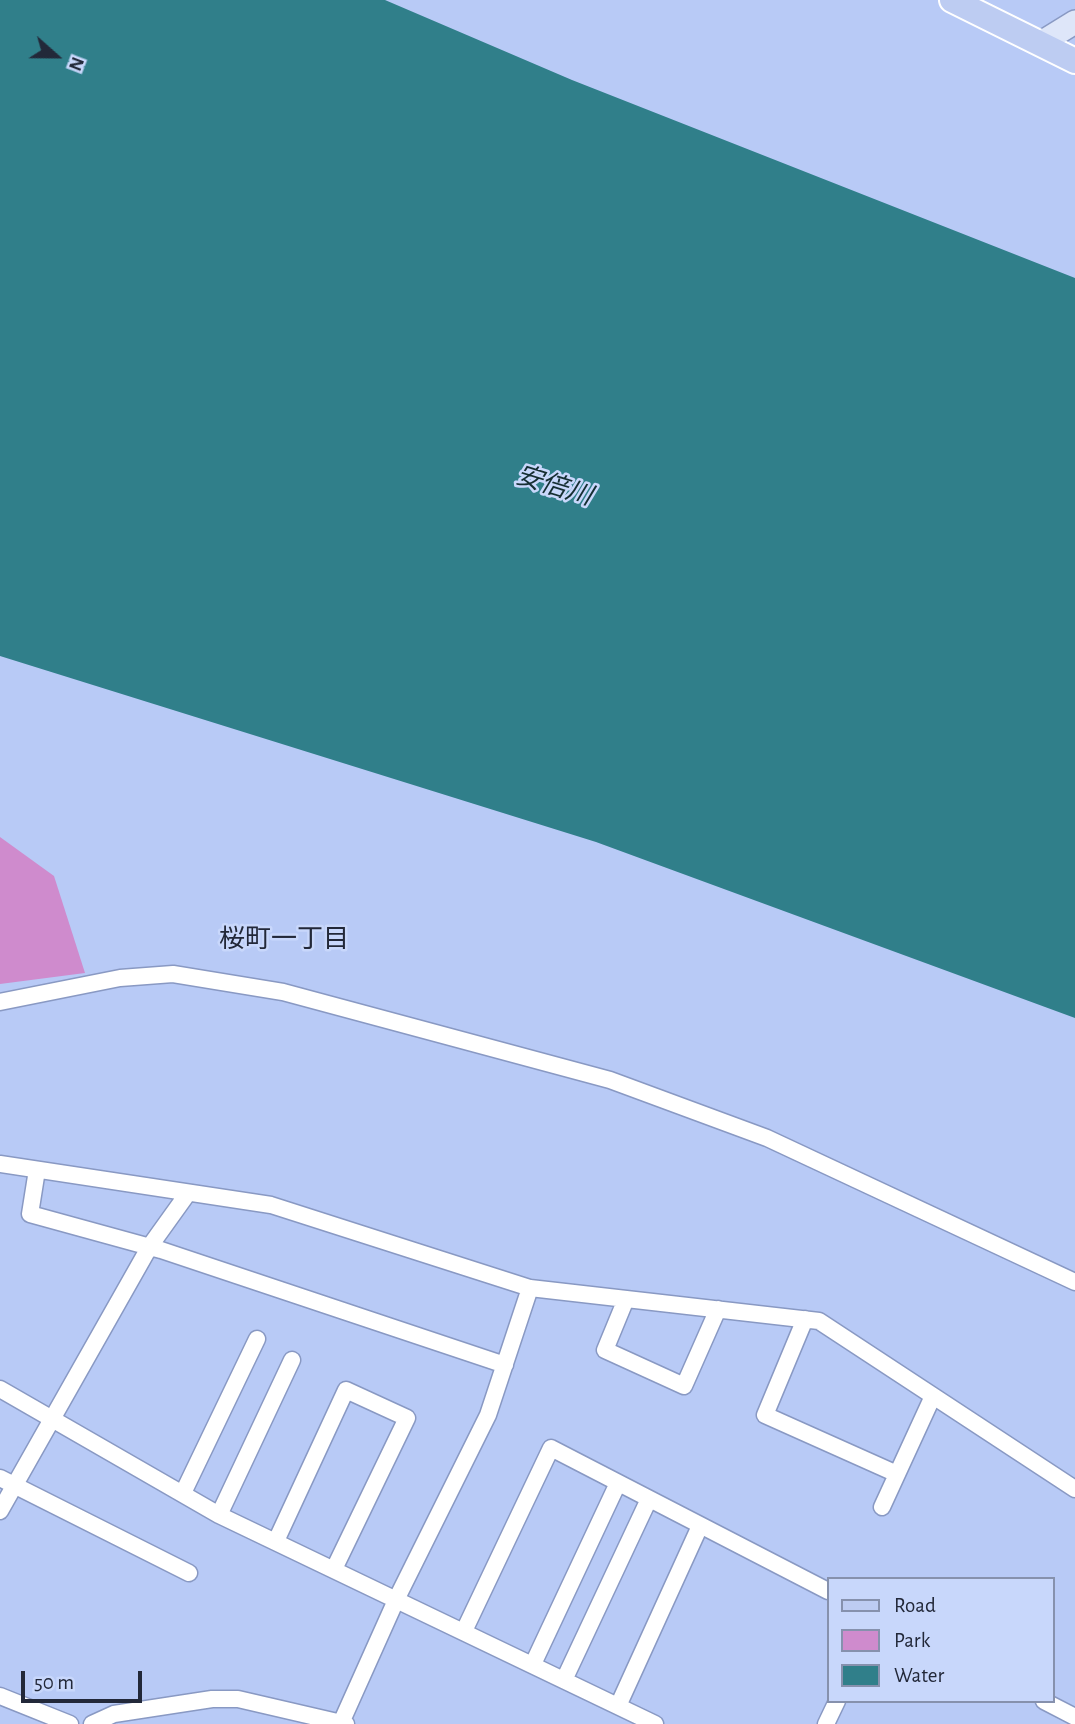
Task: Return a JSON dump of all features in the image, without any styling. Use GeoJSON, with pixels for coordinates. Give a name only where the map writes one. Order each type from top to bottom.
{"type":"FeatureCollection","features":[{"type":"Feature","properties":{"kind":"main road"},"geometry":{"type":"LineString","coordinates":[[953,0],[1075,61]]}},
{"type":"Feature","properties":{"kind":"street"},"geometry":{"type":"LineString","coordinates":[[1041,43],[1075,22]]}},
{"type":"Feature","properties":{"kind":"street"},"geometry":{"type":"LineString","coordinates":[[0,1002],[120,978],[173,974],[283,992],[610,1080],[767,1138],[1075,1282]]}},
{"type":"Feature","properties":{"kind":"street"},"geometry":{"type":"LineString","coordinates":[[0,1164],[271,1205],[530,1288],[819,1321],[1075,1489]]}},
{"type":"Feature","properties":{"kind":"street"},"geometry":{"type":"LineString","coordinates":[[37,1170],[30,1214],[150,1247],[505,1365]]}},
{"type":"Feature","properties":{"kind":"street"},"geometry":{"type":"LineString","coordinates":[[0,1511],[7,1482],[52,1419],[150,1247],[188,1193]]}},
{"type":"Feature","properties":{"kind":"street"},"geometry":{"type":"LineString","coordinates":[[92,1724],[114,1714],[239,1699],[344,1724],[397,1598],[488,1415],[530,1288]]}},
{"type":"Feature","properties":{"kind":"street"},"geometry":{"type":"LineString","coordinates":[[626,1299],[606,1350],[684,1386],[718,1309]]}},
{"type":"Feature","properties":{"kind":"street"},"geometry":{"type":"LineString","coordinates":[[805,1319],[765,1415],[897,1474]]}},
{"type":"Feature","properties":{"kind":"street"},"geometry":{"type":"LineString","coordinates":[[183,1493],[257,1339]]}},
{"type":"Feature","properties":{"kind":"street"},"geometry":{"type":"LineString","coordinates":[[219,1515],[292,1360]]}},
{"type":"Feature","properties":{"kind":"street"},"geometry":{"type":"LineString","coordinates":[[0,1389],[219,1515],[655,1724]]}},
{"type":"Feature","properties":{"kind":"street"},"geometry":{"type":"LineString","coordinates":[[276,1541],[346,1390],[407,1418],[334,1569]]}},
{"type":"Feature","properties":{"kind":"street"},"geometry":{"type":"LineString","coordinates":[[882,1507],[933,1396]]}},
{"type":"Feature","properties":{"kind":"street"},"geometry":{"type":"LineString","coordinates":[[464,1631],[551,1448],[827,1590]]}},
{"type":"Feature","properties":{"kind":"street"},"geometry":{"type":"LineString","coordinates":[[7,1482],[189,1573]]}},
{"type":"Feature","properties":{"kind":"street"},"geometry":{"type":"LineString","coordinates":[[533,1664],[618,1483]]}},
{"type":"Feature","properties":{"kind":"street"},"geometry":{"type":"LineString","coordinates":[[564,1680],[649,1499]]}},
{"type":"Feature","properties":{"kind":"street"},"geometry":{"type":"LineString","coordinates":[[618,1706],[700,1526]]}},
{"type":"Feature","properties":{"kind":"street"},"geometry":{"type":"LineString","coordinates":[[0,1696],[70,1724]]}},
{"type":"Feature","properties":{"kind":"street"},"geometry":{"type":"LineString","coordinates":[[826,1724],[835,1703]]}},
{"type":"Feature","properties":{"kind":"street"},"geometry":{"type":"LineString","coordinates":[[1048,1703],[1075,1717]]}},
{"type":"Feature","properties":{"kind":"green space"},"geometry":{"type":"Polygon","coordinates":[[[0,837],[54,876],[85,973],[0,984],[0,837]]]}},
{"type":"Feature","properties":{"kind":"water","name":"安倍川"},"geometry":{"type":"Polygon","coordinates":[[[0,0],[385,0],[572,80],[1075,278],[1075,1018],[596,842],[0,656],[0,0]]]}},
{"type":"Feature","properties":{"kind":"district","name":"桜町一丁目"},"geometry":{"type":"Point","coordinates":[284,939]}}]}
